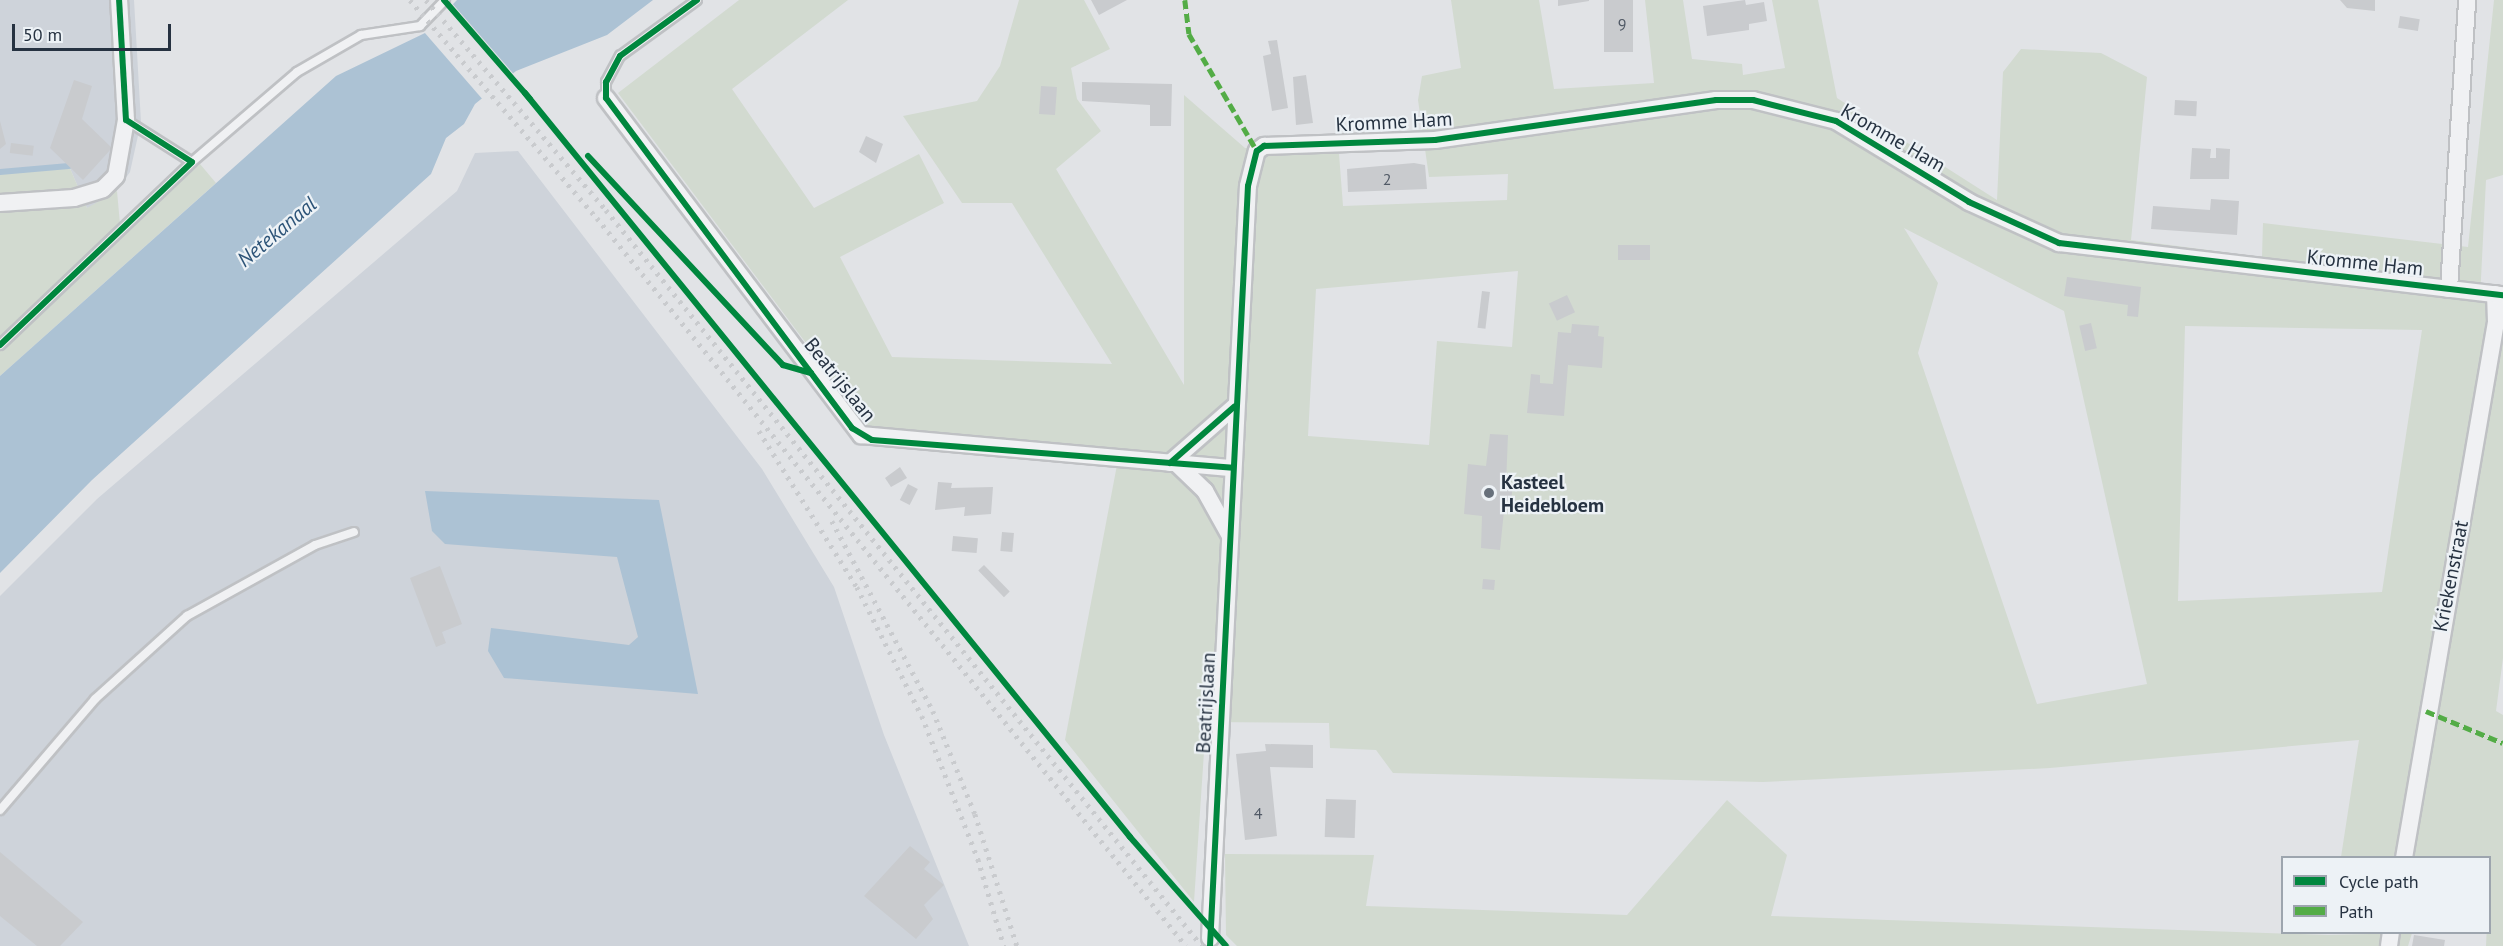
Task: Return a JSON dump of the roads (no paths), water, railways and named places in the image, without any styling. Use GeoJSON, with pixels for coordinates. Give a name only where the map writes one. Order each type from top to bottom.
{"type":"FeatureCollection","features":[{"type":"Feature","properties":{"kind":"street"},"geometry":{"type":"LineString","coordinates":[[0,203],[74,198],[103,189],[120,167],[126,120],[119,0]]}},
{"type":"Feature","properties":{"kind":"street","name":"Kromme Ham"},"geometry":{"type":"LineString","coordinates":[[2449,289],[2467,0]]}},
{"type":"Feature","properties":{"kind":"street","name":"Beatrijslaan"},"geometry":{"type":"LineString","coordinates":[[606,98],[861,435],[872,441],[1233,468]]}},
{"type":"Feature","properties":{"kind":"street","name":"Kromme Ham"},"geometry":{"type":"LineString","coordinates":[[1257,151],[1286,142],[1436,140],[1716,100],[1753,100],[1836,121],[1969,202],[2059,243],[2499,294]]}},
{"type":"Feature","properties":{"kind":"street","name":"Beatrijslaan"},"geometry":{"type":"LineString","coordinates":[[1210,939],[1235,405],[1248,186],[1257,151]]}},
{"type":"Feature","properties":{"kind":"street","name":"Kriekenstraat"},"geometry":{"type":"LineString","coordinates":[[2404,856],[2499,294]]}},
{"type":"Feature","properties":{"kind":"street"},"geometry":{"type":"LineString","coordinates":[[1230,536],[1205,491],[1173,464],[1235,405]]}},
{"type":"Feature","properties":{"kind":"lane"},"geometry":{"type":"LineString","coordinates":[[0,345],[192,162],[331,50],[361,35],[420,26],[444,0]]}},
{"type":"Feature","properties":{"kind":"lane"},"geometry":{"type":"LineString","coordinates":[[606,98],[606,82],[620,56],[697,0]]}},
{"type":"Feature","properties":{"kind":"lane"},"geometry":{"type":"LineString","coordinates":[[126,120],[192,162]]}},
{"type":"Feature","properties":{"kind":"lane"},"geometry":{"type":"LineString","coordinates":[[0,810],[95,699],[188,616],[315,545],[354,532]]}},
{"type":"Feature","properties":{"kind":"water","name":"Netekanaal"},"geometry":{"type":"Polygon","coordinates":[[[457,0],[653,0],[607,35],[516,71],[475,104],[464,124],[446,138],[431,174],[92,480],[0,573],[0,376],[336,76],[425,33],[457,0]]]}},
{"type":"Feature","properties":{"kind":"water"},"geometry":{"type":"Polygon","coordinates":[[[425,491],[659,500],[698,694],[504,678],[488,651],[491,628],[629,645],[638,637],[617,557],[445,544],[432,531],[425,491]]]}},
{"type":"Feature","properties":{"kind":"waterway"},"geometry":{"type":"LineString","coordinates":[[0,172],[69,166]]}},
{"type":"Feature","properties":{"kind":"railway"},"geometry":{"type":"LineString","coordinates":[[410,0],[597,218],[1186,946]]}},
{"type":"Feature","properties":{"kind":"railway"},"geometry":{"type":"LineString","coordinates":[[426,0],[606,210],[1202,946]]}},
{"type":"Feature","properties":{"kind":"railway"},"geometry":{"type":"LineString","coordinates":[[759,431],[857,587],[922,716],[978,859],[1004,946]]}},
{"type":"Feature","properties":{"kind":"railway"},"geometry":{"type":"LineString","coordinates":[[832,521],[933,711],[975,814],[1017,946]]}},
{"type":"Feature","properties":{"kind":"place","name":"Kasteel Heidebloem"},"geometry":{"type":"Point","coordinates":[1489,493]}}]}
